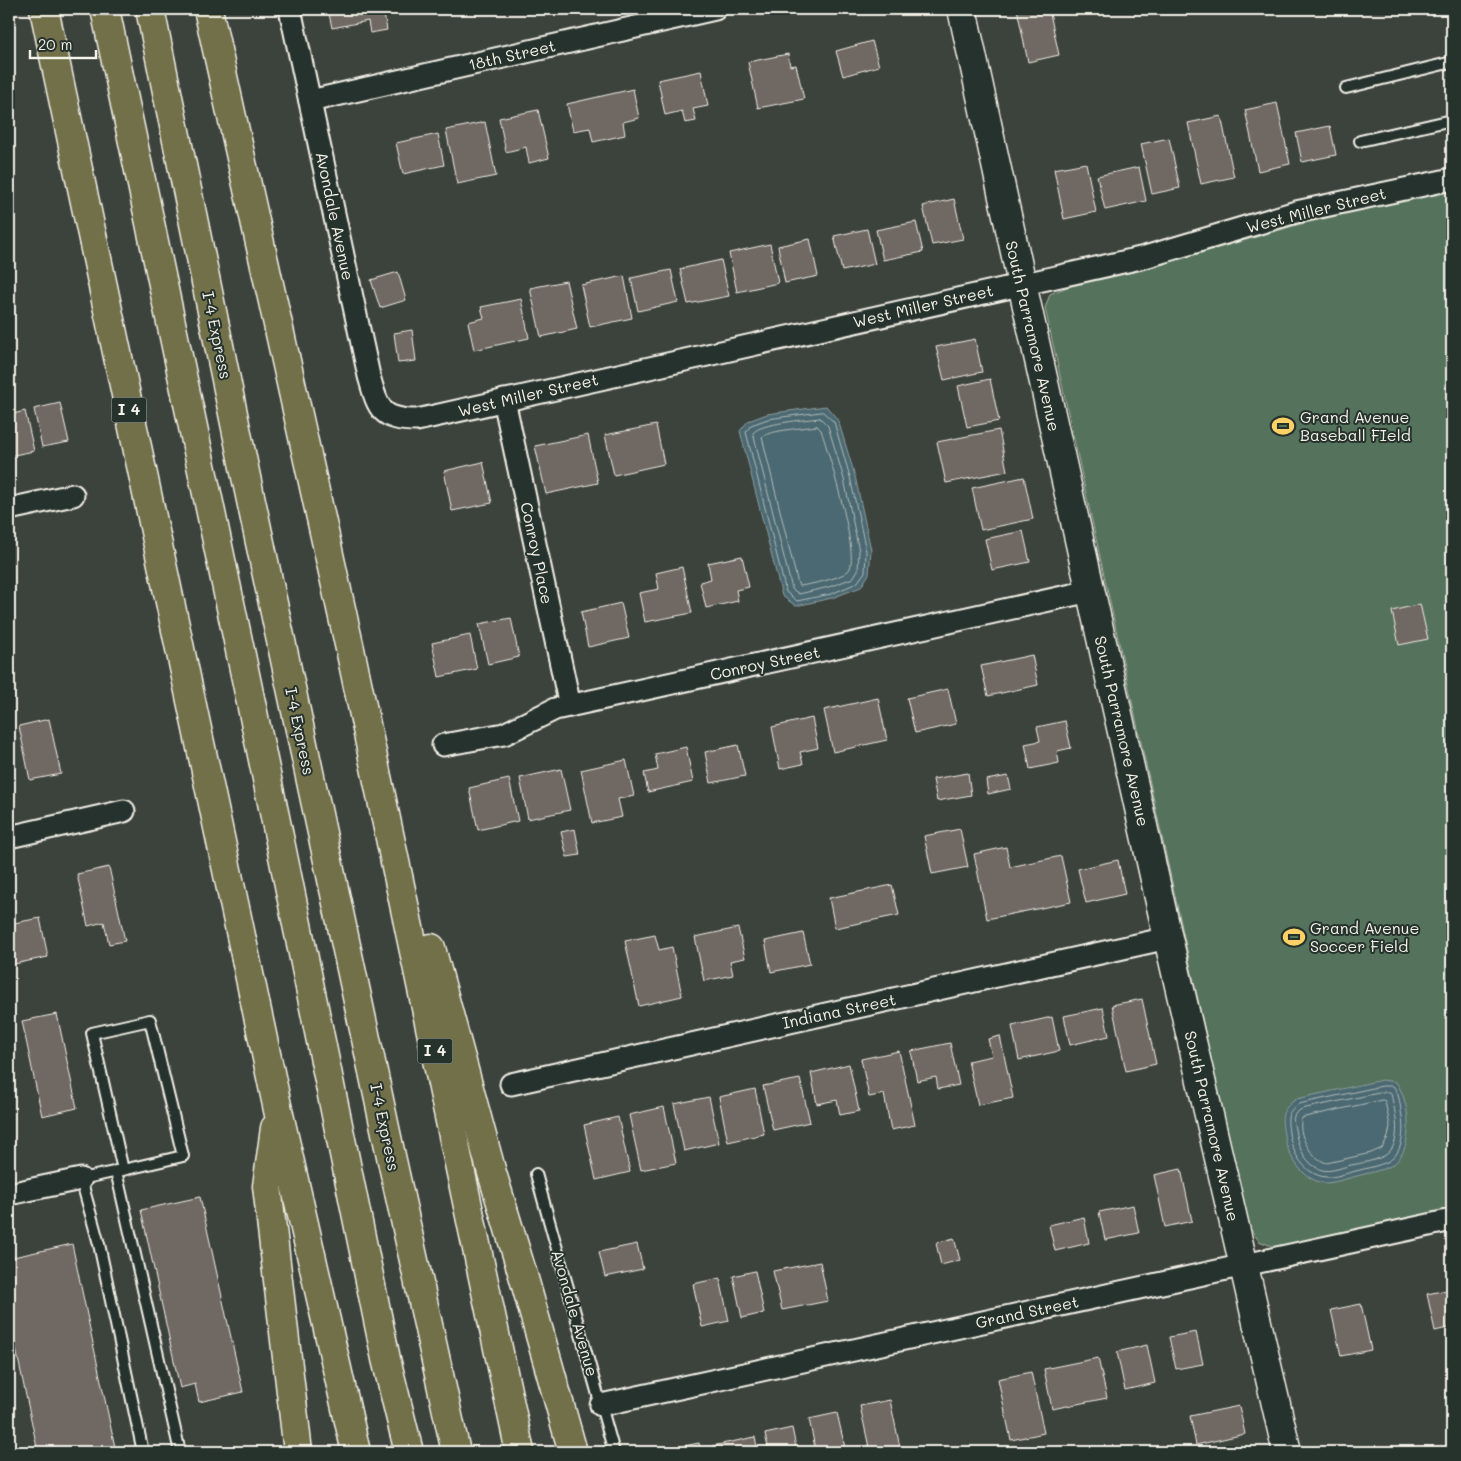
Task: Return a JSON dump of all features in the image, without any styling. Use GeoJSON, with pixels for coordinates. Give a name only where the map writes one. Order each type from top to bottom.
{"type":"FeatureCollection","features":[{"type":"Feature","properties":{"kind":"highway","name":"I 4"},"geometry":{"type":"LineString","coordinates":[[44,9],[278,1110],[356,1452]]}},
{"type":"Feature","properties":{"kind":"highway"},"geometry":{"type":"LineString","coordinates":[[105,9],[274,812],[386,1359],[409,1452]]}},
{"type":"Feature","properties":{"kind":"highway","name":"I-4 Express"},"geometry":{"type":"LineString","coordinates":[[150,9],[248,487],[456,1452]]}},
{"type":"Feature","properties":{"kind":"highway","name":"I 4"},"geometry":{"type":"LineString","coordinates":[[208,9],[350,649],[520,1452]]}},
{"type":"Feature","properties":{"kind":"highway"},"geometry":{"type":"LineString","coordinates":[[350,649],[492,1173],[573,1452]]}},
{"type":"Feature","properties":{"kind":"highway"},"geometry":{"type":"LineString","coordinates":[[278,1110],[268,1186],[298,1452]]}},
{"type":"Feature","properties":{"kind":"highway"},"geometry":{"type":"LineString","coordinates":[[386,1359],[398,1452]]}},
{"type":"Feature","properties":{"kind":"street","name":"Avondale Avenue"},"geometry":{"type":"LineString","coordinates":[[290,9],[369,376],[379,407],[392,417]]}},
{"type":"Feature","properties":{"kind":"street","name":"18th Street"},"geometry":{"type":"LineString","coordinates":[[310,101],[715,9]]}},
{"type":"Feature","properties":{"kind":"street","name":"South Parramore Avenue"},"geometry":{"type":"LineString","coordinates":[[962,9],[1168,938],[1287,1452]]}},
{"type":"Feature","properties":{"kind":"street","name":"West Miller Street"},"geometry":{"type":"LineString","coordinates":[[392,417],[417,420],[1145,257],[1296,212],[1452,179]]}},
{"type":"Feature","properties":{"kind":"street","name":"Conroy Place"},"geometry":{"type":"LineString","coordinates":[[504,400],[570,706]]}},
{"type":"Feature","properties":{"kind":"street"},"geometry":{"type":"LineString","coordinates":[[9,509],[73,495]]}},
{"type":"Feature","properties":{"kind":"street","name":"Conroy Street"},"geometry":{"type":"LineString","coordinates":[[443,745],[504,734],[555,709],[1090,591]]}},
{"type":"Feature","properties":{"kind":"street"},"geometry":{"type":"LineString","coordinates":[[9,837],[124,811]]}},
{"type":"Feature","properties":{"kind":"street","name":"Indiana Street"},"geometry":{"type":"LineString","coordinates":[[511,1084],[1168,938]]}},
{"type":"Feature","properties":{"kind":"street"},"geometry":{"type":"LineString","coordinates":[[9,1194],[82,1179]]}},
{"type":"Feature","properties":{"kind":"street","name":"Grand Street"},"geometry":{"type":"LineString","coordinates":[[601,1405],[1452,1220]]}},
{"type":"Feature","properties":{"kind":"lane"},"geometry":{"type":"LineString","coordinates":[[1346,88],[1452,62]]}},
{"type":"Feature","properties":{"kind":"lane"},"geometry":{"type":"LineString","coordinates":[[1360,141],[1452,120]]}},
{"type":"Feature","properties":{"kind":"lane"},"geometry":{"type":"LineString","coordinates":[[143,1452],[99,1244],[82,1179],[119,1170],[183,1156],[150,1020],[92,1033],[119,1170],[180,1452]]}},
{"type":"Feature","properties":{"kind":"lane","name":"Avondale Avenue"},"geometry":{"type":"LineString","coordinates":[[536,1174],[614,1452]]}},
{"type":"Feature","properties":{"kind":"green space"},"geometry":{"type":"Polygon","coordinates":[[[1452,189],[1452,1208],[1274,1247],[1259,1241],[1248,1226],[1045,308],[1050,294],[1067,287],[1142,270],[1297,225],[1452,189]]]}},
{"type":"Feature","properties":{"kind":"water"},"geometry":{"type":"Polygon","coordinates":[[[826,406],[838,420],[855,476],[871,550],[869,574],[861,587],[832,598],[796,606],[782,596],[740,431],[748,421],[767,414],[826,406]]]}},
{"type":"Feature","properties":{"kind":"water"},"geometry":{"type":"Polygon","coordinates":[[[1382,1080],[1396,1082],[1405,1100],[1408,1136],[1401,1156],[1394,1164],[1378,1171],[1327,1183],[1319,1182],[1304,1173],[1293,1159],[1286,1143],[1282,1118],[1287,1107],[1296,1099],[1382,1080]]]}},
{"type":"Feature","properties":{"kind":"building"},"geometry":{"type":"Polygon","coordinates":[[[328,9],[383,9],[387,30],[370,33],[368,21],[332,28],[328,9]]]}},
{"type":"Feature","properties":{"kind":"building"},"geometry":{"type":"Polygon","coordinates":[[[1017,9],[1049,9],[1059,55],[1028,62],[1017,9]]]}},
{"type":"Feature","properties":{"kind":"building"},"geometry":{"type":"Polygon","coordinates":[[[872,41],[879,66],[843,76],[836,51],[872,41]]]}},
{"type":"Feature","properties":{"kind":"building"},"geometry":{"type":"Polygon","coordinates":[[[788,54],[790,66],[796,65],[804,99],[758,108],[748,62],[788,54]]]}},
{"type":"Feature","properties":{"kind":"building"},"geometry":{"type":"Polygon","coordinates":[[[701,71],[708,106],[693,109],[696,121],[685,123],[682,111],[665,115],[658,80],[701,71]]]}},
{"type":"Feature","properties":{"kind":"building"},"geometry":{"type":"Polygon","coordinates":[[[633,89],[639,118],[623,122],[625,135],[593,142],[590,128],[573,131],[567,104],[633,89]]]}},
{"type":"Feature","properties":{"kind":"building"},"geometry":{"type":"Polygon","coordinates":[[[1277,103],[1290,164],[1258,171],[1245,110],[1277,103]]]}},
{"type":"Feature","properties":{"kind":"building"},"geometry":{"type":"Polygon","coordinates":[[[538,110],[549,158],[529,163],[526,147],[506,152],[499,118],[538,110]]]}},
{"type":"Feature","properties":{"kind":"building"},"geometry":{"type":"Polygon","coordinates":[[[1221,116],[1234,177],[1201,184],[1188,123],[1221,116]]]}},
{"type":"Feature","properties":{"kind":"building"},"geometry":{"type":"Polygon","coordinates":[[[485,122],[496,176],[457,184],[446,130],[485,122]]]}},
{"type":"Feature","properties":{"kind":"building"},"geometry":{"type":"Polygon","coordinates":[[[1330,126],[1336,155],[1302,162],[1296,133],[1330,126]]]}},
{"type":"Feature","properties":{"kind":"building"},"geometry":{"type":"Polygon","coordinates":[[[438,134],[444,165],[403,174],[396,143],[438,134]]]}},
{"type":"Feature","properties":{"kind":"building"},"geometry":{"type":"Polygon","coordinates":[[[1169,138],[1180,188],[1152,194],[1141,144],[1169,138]]]}},
{"type":"Feature","properties":{"kind":"building"},"geometry":{"type":"Polygon","coordinates":[[[1086,163],[1096,212],[1064,219],[1054,169],[1086,163]]]}},
{"type":"Feature","properties":{"kind":"building"},"geometry":{"type":"Polygon","coordinates":[[[1139,167],[1146,201],[1105,210],[1097,176],[1139,167]]]}},
{"type":"Feature","properties":{"kind":"building"},"geometry":{"type":"Polygon","coordinates":[[[954,199],[963,239],[932,245],[923,206],[954,199]]]}},
{"type":"Feature","properties":{"kind":"building"},"geometry":{"type":"Polygon","coordinates":[[[916,222],[923,252],[883,260],[876,230],[916,222]]]}},
{"type":"Feature","properties":{"kind":"building"},"geometry":{"type":"Polygon","coordinates":[[[867,229],[875,264],[842,271],[834,236],[867,229]]]}},
{"type":"Feature","properties":{"kind":"building"},"geometry":{"type":"Polygon","coordinates":[[[810,239],[818,276],[785,283],[778,246],[810,239]]]}},
{"type":"Feature","properties":{"kind":"building"},"geometry":{"type":"Polygon","coordinates":[[[770,244],[778,283],[737,292],[729,253],[770,244]]]}},
{"type":"Feature","properties":{"kind":"building"},"geometry":{"type":"Polygon","coordinates":[[[721,260],[729,296],[688,304],[680,269],[721,260]]]}},
{"type":"Feature","properties":{"kind":"building"},"geometry":{"type":"Polygon","coordinates":[[[671,270],[678,302],[638,311],[631,278],[671,270]]]}},
{"type":"Feature","properties":{"kind":"building"},"geometry":{"type":"Polygon","coordinates":[[[398,272],[406,300],[380,308],[371,280],[398,272]]]}},
{"type":"Feature","properties":{"kind":"building"},"geometry":{"type":"Polygon","coordinates":[[[624,276],[632,318],[590,327],[581,285],[624,276]]]}},
{"type":"Feature","properties":{"kind":"building"},"geometry":{"type":"Polygon","coordinates":[[[566,281],[577,329],[541,337],[530,288],[566,281]]]}},
{"type":"Feature","properties":{"kind":"building"},"geometry":{"type":"Polygon","coordinates":[[[521,299],[529,338],[474,350],[468,322],[484,318],[481,307],[521,299]]]}},
{"type":"Feature","properties":{"kind":"building"},"geometry":{"type":"Polygon","coordinates":[[[412,330],[416,361],[398,363],[394,333],[412,330]]]}},
{"type":"Feature","properties":{"kind":"building"},"geometry":{"type":"Polygon","coordinates":[[[975,339],[982,372],[944,380],[936,347],[975,339]]]}},
{"type":"Feature","properties":{"kind":"building"},"geometry":{"type":"Polygon","coordinates":[[[990,379],[999,421],[967,427],[958,386],[990,379]]]}},
{"type":"Feature","properties":{"kind":"building"},"geometry":{"type":"Polygon","coordinates":[[[60,403],[69,442],[42,447],[34,409],[60,403]]]}},
{"type":"Feature","properties":{"kind":"building"},"geometry":{"type":"Polygon","coordinates":[[[25,411],[34,451],[9,456],[9,415],[25,411]]]}},
{"type":"Feature","properties":{"kind":"building"},"geometry":{"type":"Polygon","coordinates":[[[656,425],[664,464],[614,475],[605,435],[656,425]]]}},
{"type":"Feature","properties":{"kind":"building"},"geometry":{"type":"Polygon","coordinates":[[[999,430],[1007,471],[946,483],[937,442],[999,430]]]}},
{"type":"Feature","properties":{"kind":"building"},"geometry":{"type":"Polygon","coordinates":[[[588,435],[598,483],[546,494],[535,446],[588,435]]]}},
{"type":"Feature","properties":{"kind":"building"},"geometry":{"type":"Polygon","coordinates":[[[483,462],[492,503],[452,511],[444,471],[483,462]]]}},
{"type":"Feature","properties":{"kind":"building"},"geometry":{"type":"Polygon","coordinates":[[[1024,477],[1033,519],[981,530],[972,488],[1024,477]]]}},
{"type":"Feature","properties":{"kind":"building"},"geometry":{"type":"Polygon","coordinates":[[[1023,531],[1030,562],[992,570],[985,539],[1023,531]]]}},
{"type":"Feature","properties":{"kind":"building"},"geometry":{"type":"Polygon","coordinates":[[[742,556],[749,587],[736,590],[738,601],[706,608],[700,582],[711,579],[708,563],[742,556]]]}},
{"type":"Feature","properties":{"kind":"building"},"geometry":{"type":"Polygon","coordinates":[[[682,567],[692,613],[645,622],[639,593],[659,589],[656,573],[682,567]]]}},
{"type":"Feature","properties":{"kind":"building"},"geometry":{"type":"Polygon","coordinates":[[[621,603],[629,638],[588,647],[581,612],[621,603]]]}},
{"type":"Feature","properties":{"kind":"building"},"geometry":{"type":"Polygon","coordinates":[[[1420,604],[1428,639],[1399,645],[1392,611],[1420,604]]]}},
{"type":"Feature","properties":{"kind":"building"},"geometry":{"type":"Polygon","coordinates":[[[511,618],[519,657],[488,664],[479,624],[511,618]]]}},
{"type":"Feature","properties":{"kind":"building"},"geometry":{"type":"Polygon","coordinates":[[[470,635],[477,669],[439,677],[432,643],[470,635]]]}},
{"type":"Feature","properties":{"kind":"building"},"geometry":{"type":"Polygon","coordinates":[[[1032,655],[1038,685],[988,696],[981,666],[1032,655]]]}},
{"type":"Feature","properties":{"kind":"building"},"geometry":{"type":"Polygon","coordinates":[[[948,689],[956,724],[915,733],[907,698],[948,689]]]}},
{"type":"Feature","properties":{"kind":"building"},"geometry":{"type":"Polygon","coordinates":[[[878,698],[887,740],[833,752],[824,710],[878,698]]]}},
{"type":"Feature","properties":{"kind":"building"},"geometry":{"type":"Polygon","coordinates":[[[812,718],[818,748],[800,752],[803,764],[780,769],[772,727],[812,718]]]}},
{"type":"Feature","properties":{"kind":"building"},"geometry":{"type":"Polygon","coordinates":[[[49,719],[61,774],[30,780],[19,726],[49,719]]]}},
{"type":"Feature","properties":{"kind":"building"},"geometry":{"type":"Polygon","coordinates":[[[1065,721],[1071,748],[1057,751],[1059,763],[1030,769],[1025,744],[1040,741],[1037,727],[1065,721]]]}},
{"type":"Feature","properties":{"kind":"building"},"geometry":{"type":"Polygon","coordinates":[[[738,745],[745,776],[711,783],[705,752],[738,745]]]}},
{"type":"Feature","properties":{"kind":"building"},"geometry":{"type":"Polygon","coordinates":[[[686,747],[693,782],[648,792],[644,773],[658,770],[655,754],[686,747]]]}},
{"type":"Feature","properties":{"kind":"building"},"geometry":{"type":"Polygon","coordinates":[[[626,760],[634,796],[618,799],[622,817],[592,823],[581,770],[626,760]]]}},
{"type":"Feature","properties":{"kind":"building"},"geometry":{"type":"Polygon","coordinates":[[[561,769],[570,810],[528,819],[520,778],[561,769]]]}},
{"type":"Feature","properties":{"kind":"building"},"geometry":{"type":"Polygon","coordinates":[[[968,773],[971,795],[937,801],[933,779],[968,773]]]}},
{"type":"Feature","properties":{"kind":"building"},"geometry":{"type":"Polygon","coordinates":[[[1008,776],[1011,789],[988,794],[986,780],[1008,776]]]}},
{"type":"Feature","properties":{"kind":"building"},"geometry":{"type":"Polygon","coordinates":[[[509,779],[518,821],[478,830],[469,788],[509,779]]]}},
{"type":"Feature","properties":{"kind":"building"},"geometry":{"type":"Polygon","coordinates":[[[575,829],[580,855],[567,857],[561,832],[575,829]]]}},
{"type":"Feature","properties":{"kind":"building"},"geometry":{"type":"Polygon","coordinates":[[[960,829],[968,867],[932,874],[924,836],[960,829]]]}},
{"type":"Feature","properties":{"kind":"building"},"geometry":{"type":"Polygon","coordinates":[[[1006,847],[1010,867],[1061,856],[1071,902],[987,919],[974,854],[1006,847]]]}},
{"type":"Feature","properties":{"kind":"building"},"geometry":{"type":"Polygon","coordinates":[[[1118,860],[1125,894],[1086,903],[1078,869],[1118,860]]]}},
{"type":"Feature","properties":{"kind":"building"},"geometry":{"type":"Polygon","coordinates":[[[109,867],[125,941],[109,944],[104,922],[88,926],[77,874],[109,867]]]}},
{"type":"Feature","properties":{"kind":"building"},"geometry":{"type":"Polygon","coordinates":[[[892,885],[899,915],[835,928],[829,898],[892,885]]]}},
{"type":"Feature","properties":{"kind":"building"},"geometry":{"type":"Polygon","coordinates":[[[40,918],[48,957],[9,965],[9,924],[40,918]]]}},
{"type":"Feature","properties":{"kind":"building"},"geometry":{"type":"Polygon","coordinates":[[[738,928],[745,958],[730,961],[733,975],[704,981],[695,937],[738,928]]]}},
{"type":"Feature","properties":{"kind":"building"},"geometry":{"type":"Polygon","coordinates":[[[803,933],[810,964],[771,972],[765,941],[803,933]]]}},
{"type":"Feature","properties":{"kind":"building"},"geometry":{"type":"Polygon","coordinates":[[[655,935],[659,950],[672,947],[682,996],[639,1006],[625,941],[655,935]]]}},
{"type":"Feature","properties":{"kind":"building"},"geometry":{"type":"Polygon","coordinates":[[[1142,999],[1156,1064],[1126,1071],[1112,1005],[1142,999]]]}},
{"type":"Feature","properties":{"kind":"building"},"geometry":{"type":"Polygon","coordinates":[[[1103,1008],[1109,1036],[1070,1045],[1064,1016],[1103,1008]]]}},
{"type":"Feature","properties":{"kind":"building"},"geometry":{"type":"Polygon","coordinates":[[[57,1014],[77,1108],[42,1116],[22,1021],[57,1014]]]}},
{"type":"Feature","properties":{"kind":"building"},"geometry":{"type":"Polygon","coordinates":[[[1052,1017],[1059,1051],[1019,1060],[1012,1026],[1052,1017]]]}},
{"type":"Feature","properties":{"kind":"building"},"geometry":{"type":"Polygon","coordinates":[[[1000,1036],[1013,1098],[978,1105],[968,1061],[992,1056],[988,1039],[1000,1036]]]}},
{"type":"Feature","properties":{"kind":"building"},"geometry":{"type":"Polygon","coordinates":[[[950,1043],[959,1085],[938,1089],[936,1077],[917,1081],[911,1051],[950,1043]]]}},
{"type":"Feature","properties":{"kind":"building"},"geometry":{"type":"Polygon","coordinates":[[[899,1051],[915,1125],[891,1130],[884,1094],[869,1097],[861,1059],[899,1051]]]}},
{"type":"Feature","properties":{"kind":"building"},"geometry":{"type":"Polygon","coordinates":[[[849,1064],[859,1111],[840,1115],[837,1100],[817,1104],[811,1073],[849,1064]]]}},
{"type":"Feature","properties":{"kind":"building"},"geometry":{"type":"Polygon","coordinates":[[[800,1079],[810,1122],[773,1130],[763,1086],[800,1079]]]}},
{"type":"Feature","properties":{"kind":"building"},"geometry":{"type":"Polygon","coordinates":[[[755,1089],[764,1134],[728,1142],[719,1097],[755,1089]]]}},
{"type":"Feature","properties":{"kind":"building"},"geometry":{"type":"Polygon","coordinates":[[[709,1097],[719,1143],[684,1151],[674,1104],[709,1097]]]}},
{"type":"Feature","properties":{"kind":"building"},"geometry":{"type":"Polygon","coordinates":[[[664,1107],[676,1163],[641,1170],[629,1115],[664,1107]]]}},
{"type":"Feature","properties":{"kind":"building"},"geometry":{"type":"Polygon","coordinates":[[[618,1117],[630,1172],[596,1180],[584,1125],[618,1117]]]}},
{"type":"Feature","properties":{"kind":"building"},"geometry":{"type":"Polygon","coordinates":[[[1181,1169],[1192,1221],[1165,1227],[1154,1175],[1181,1169]]]}},
{"type":"Feature","properties":{"kind":"building"},"geometry":{"type":"Polygon","coordinates":[[[200,1197],[243,1392],[199,1402],[195,1384],[180,1388],[141,1210],[200,1197]]]}},
{"type":"Feature","properties":{"kind":"building"},"geometry":{"type":"Polygon","coordinates":[[[1133,1205],[1139,1233],[1105,1240],[1099,1212],[1133,1205]]]}},
{"type":"Feature","properties":{"kind":"building"},"geometry":{"type":"Polygon","coordinates":[[[1084,1217],[1089,1243],[1055,1251],[1049,1225],[1084,1217]]]}},
{"type":"Feature","properties":{"kind":"building"},"geometry":{"type":"Polygon","coordinates":[[[954,1238],[960,1260],[941,1265],[936,1243],[954,1238]]]}},
{"type":"Feature","properties":{"kind":"building"},"geometry":{"type":"Polygon","coordinates":[[[72,1244],[116,1452],[38,1452],[9,1316],[9,1258],[72,1244]]]}},
{"type":"Feature","properties":{"kind":"building"},"geometry":{"type":"Polygon","coordinates":[[[637,1244],[643,1269],[605,1277],[599,1252],[637,1244]]]}},
{"type":"Feature","properties":{"kind":"building"},"geometry":{"type":"Polygon","coordinates":[[[820,1262],[828,1301],[782,1310],[773,1271],[820,1262]]]}},
{"type":"Feature","properties":{"kind":"building"},"geometry":{"type":"Polygon","coordinates":[[[755,1271],[764,1313],[742,1318],[733,1276],[755,1271]]]}},
{"type":"Feature","properties":{"kind":"building"},"geometry":{"type":"Polygon","coordinates":[[[720,1278],[729,1321],[702,1327],[693,1284],[720,1278]]]}},
{"type":"Feature","properties":{"kind":"building"},"geometry":{"type":"Polygon","coordinates":[[[1452,1289],[1452,1327],[1435,1331],[1427,1294],[1452,1289]]]}},
{"type":"Feature","properties":{"kind":"building"},"geometry":{"type":"Polygon","coordinates":[[[1361,1304],[1371,1350],[1341,1356],[1331,1310],[1361,1304]]]}},
{"type":"Feature","properties":{"kind":"building"},"geometry":{"type":"Polygon","coordinates":[[[1196,1332],[1203,1364],[1176,1369],[1169,1337],[1196,1332]]]}},
{"type":"Feature","properties":{"kind":"building"},"geometry":{"type":"Polygon","coordinates":[[[1147,1345],[1155,1383],[1125,1390],[1117,1352],[1147,1345]]]}},
{"type":"Feature","properties":{"kind":"building"},"geometry":{"type":"Polygon","coordinates":[[[1098,1358],[1107,1398],[1052,1409],[1044,1369],[1098,1358]]]}},
{"type":"Feature","properties":{"kind":"building"},"geometry":{"type":"Polygon","coordinates":[[[1031,1372],[1044,1433],[1011,1440],[998,1379],[1031,1372]]]}},
{"type":"Feature","properties":{"kind":"building"},"geometry":{"type":"Polygon","coordinates":[[[890,1400],[901,1452],[870,1452],[860,1406],[890,1400]]]}},
{"type":"Feature","properties":{"kind":"building"},"geometry":{"type":"Polygon","coordinates":[[[1239,1406],[1245,1434],[1196,1445],[1190,1416],[1239,1406]]]}},
{"type":"Feature","properties":{"kind":"building"},"geometry":{"type":"Polygon","coordinates":[[[837,1413],[846,1452],[816,1452],[809,1419],[837,1413]]]}},
{"type":"Feature","properties":{"kind":"building"},"geometry":{"type":"Polygon","coordinates":[[[792,1428],[797,1452],[769,1452],[765,1434],[792,1428]]]}},
{"type":"Feature","properties":{"kind":"building"},"geometry":{"type":"Polygon","coordinates":[[[755,1437],[758,1452],[713,1452],[712,1446],[755,1437]]]}},
{"type":"Feature","properties":{"kind":"building"},"geometry":{"type":"Polygon","coordinates":[[[699,1443],[701,1452],[655,1452],[699,1443]]]}},
{"type":"Feature","properties":{"kind":"place","name":"Grand Avenue Baseball FIeld"},"geometry":{"type":"Point","coordinates":[1283,426]}},
{"type":"Feature","properties":{"kind":"place","name":"Grand Avenue Soccer Field"},"geometry":{"type":"Point","coordinates":[1294,937]}}]}
